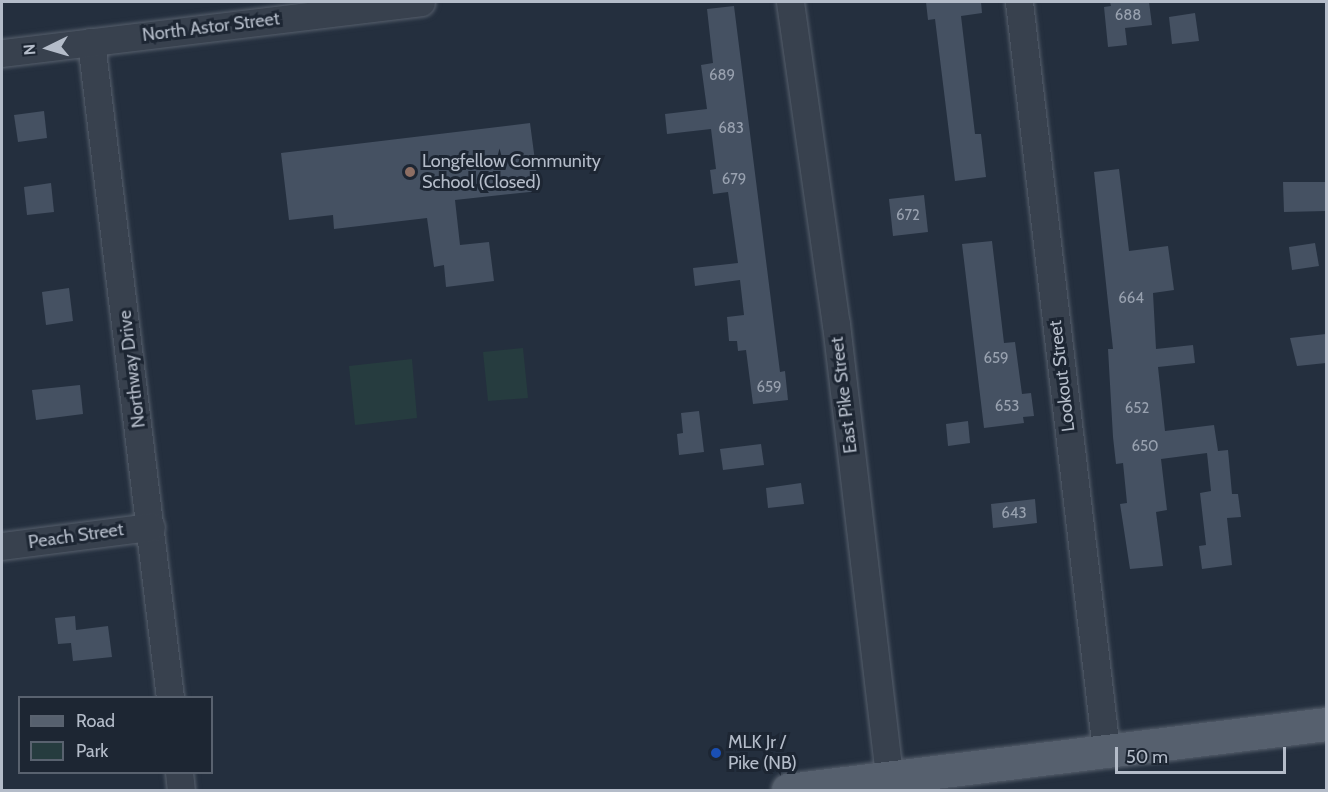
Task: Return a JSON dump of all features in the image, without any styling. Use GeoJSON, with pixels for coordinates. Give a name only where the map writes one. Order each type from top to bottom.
{"type":"FeatureCollection","features":[{"type":"Feature","properties":{"kind":"main road"},"geometry":{"type":"LineString","coordinates":[[788,790],[890,784],[1106,751],[1326,724]]}},
{"type":"Feature","properties":{"kind":"street","name":"North Astor Street"},"geometry":{"type":"LineString","coordinates":[[2,53],[421,2]]}},
{"type":"Feature","properties":{"kind":"street","name":"East Pike Street"},"geometry":{"type":"LineString","coordinates":[[790,2],[836,324],[890,784]]}},
{"type":"Feature","properties":{"kind":"street","name":"Lookout Street"},"geometry":{"type":"LineString","coordinates":[[1019,2],[1106,751]]}},
{"type":"Feature","properties":{"kind":"street","name":"Northway Drive"},"geometry":{"type":"LineString","coordinates":[[91,42],[170,696]]}},
{"type":"Feature","properties":{"kind":"street","name":"Peach Street"},"geometry":{"type":"LineString","coordinates":[[2,546],[151,527]]}},
{"type":"Feature","properties":{"kind":"street"},"geometry":{"type":"LineString","coordinates":[[179,774],[181,790]]}},
{"type":"Feature","properties":{"kind":"green space"},"geometry":{"type":"Polygon","coordinates":[[[523,348],[528,398],[488,401],[483,352],[523,348]]]}},
{"type":"Feature","properties":{"kind":"green space"},"geometry":{"type":"Polygon","coordinates":[[[412,359],[417,418],[355,425],[349,366],[412,359]]]}},
{"type":"Feature","properties":{"kind":"building"},"geometry":{"type":"Polygon","coordinates":[[[926,2],[981,2],[982,13],[961,16],[975,134],[981,134],[986,177],[955,181],[935,19],[928,20],[926,2]]]}},
{"type":"Feature","properties":{"kind":"building"},"geometry":{"type":"Polygon","coordinates":[[[1110,2],[1149,2],[1152,25],[1125,28],[1127,45],[1108,47],[1104,7],[1111,6],[1110,2]]]}},
{"type":"Feature","properties":{"kind":"building"},"geometry":{"type":"Polygon","coordinates":[[[734,6],[780,372],[785,371],[788,400],[753,404],[746,350],[738,351],[737,341],[729,341],[727,317],[744,315],[740,280],[695,286],[693,268],[738,263],[728,192],[713,194],[710,170],[716,169],[711,129],[667,134],[665,114],[707,109],[701,65],[713,63],[707,9],[734,6]]]}},
{"type":"Feature","properties":{"kind":"building"},"geometry":{"type":"Polygon","coordinates":[[[1195,13],[1199,41],[1172,44],[1169,17],[1195,13]]]}},
{"type":"Feature","properties":{"kind":"building"},"geometry":{"type":"Polygon","coordinates":[[[44,111],[47,138],[18,142],[14,115],[44,111]]]}},
{"type":"Feature","properties":{"kind":"building","name":"Longfellow Community School (Closed)"},"geometry":{"type":"Polygon","coordinates":[[[530,123],[539,191],[455,200],[460,245],[489,242],[494,281],[446,287],[444,265],[434,267],[427,218],[334,229],[333,215],[289,220],[281,153],[530,123]]]}},
{"type":"Feature","properties":{"kind":"building"},"geometry":{"type":"Polygon","coordinates":[[[1119,169],[1129,251],[1168,246],[1174,290],[1153,293],[1156,349],[1193,345],[1195,363],[1158,367],[1165,431],[1214,425],[1218,451],[1228,450],[1232,494],[1238,494],[1241,517],[1227,518],[1232,565],[1202,569],[1199,546],[1206,545],[1200,493],[1211,491],[1207,453],[1161,459],[1167,510],[1156,512],[1163,566],[1130,569],[1120,504],[1127,503],[1123,463],[1116,464],[1113,437],[1108,349],[1113,349],[1094,172],[1119,169]]]}},
{"type":"Feature","properties":{"kind":"building"},"geometry":{"type":"Polygon","coordinates":[[[1283,182],[1326,182],[1326,211],[1284,212],[1283,182]]]}},
{"type":"Feature","properties":{"kind":"building"},"geometry":{"type":"Polygon","coordinates":[[[51,183],[54,212],[27,215],[24,187],[51,183]]]}},
{"type":"Feature","properties":{"kind":"building"},"geometry":{"type":"Polygon","coordinates":[[[924,195],[928,232],[893,236],[889,199],[924,195]]]}},
{"type":"Feature","properties":{"kind":"building"},"geometry":{"type":"Polygon","coordinates":[[[992,241],[1004,343],[1015,342],[1022,394],[1031,393],[1034,416],[1023,417],[1024,423],[984,428],[962,244],[992,241]]]}},
{"type":"Feature","properties":{"kind":"building"},"geometry":{"type":"Polygon","coordinates":[[[1315,243],[1319,266],[1292,270],[1289,247],[1315,243]]]}},
{"type":"Feature","properties":{"kind":"building"},"geometry":{"type":"Polygon","coordinates":[[[69,288],[73,321],[46,325],[42,292],[69,288]]]}},
{"type":"Feature","properties":{"kind":"building"},"geometry":{"type":"Polygon","coordinates":[[[1326,334],[1326,363],[1297,366],[1290,338],[1326,334]]]}},
{"type":"Feature","properties":{"kind":"building"},"geometry":{"type":"Polygon","coordinates":[[[80,385],[83,414],[36,420],[32,390],[80,385]]]}},
{"type":"Feature","properties":{"kind":"building"},"geometry":{"type":"Polygon","coordinates":[[[699,411],[704,452],[679,455],[677,434],[683,433],[681,413],[699,411]]]}},
{"type":"Feature","properties":{"kind":"building"},"geometry":{"type":"Polygon","coordinates":[[[968,421],[970,443],[948,446],[946,424],[968,421]]]}},
{"type":"Feature","properties":{"kind":"building"},"geometry":{"type":"Polygon","coordinates":[[[761,444],[764,465],[723,470],[720,449],[761,444]]]}},
{"type":"Feature","properties":{"kind":"building"},"geometry":{"type":"Polygon","coordinates":[[[801,483],[804,504],[768,508],[766,488],[801,483]]]}},
{"type":"Feature","properties":{"kind":"building"},"geometry":{"type":"Polygon","coordinates":[[[1035,499],[1037,523],[993,528],[991,504],[1035,499]]]}},
{"type":"Feature","properties":{"kind":"building"},"geometry":{"type":"Polygon","coordinates":[[[75,616],[76,630],[108,626],[112,657],[73,661],[71,643],[58,644],[55,618],[75,616]]]}},
{"type":"Feature","properties":{"kind":"place","name":"Longfellow Community School (Closed)"},"geometry":{"type":"Point","coordinates":[410,172]}},
{"type":"Feature","properties":{"kind":"place","name":"MLK Jr / Pike (NB)"},"geometry":{"type":"Point","coordinates":[716,753]}}]}
